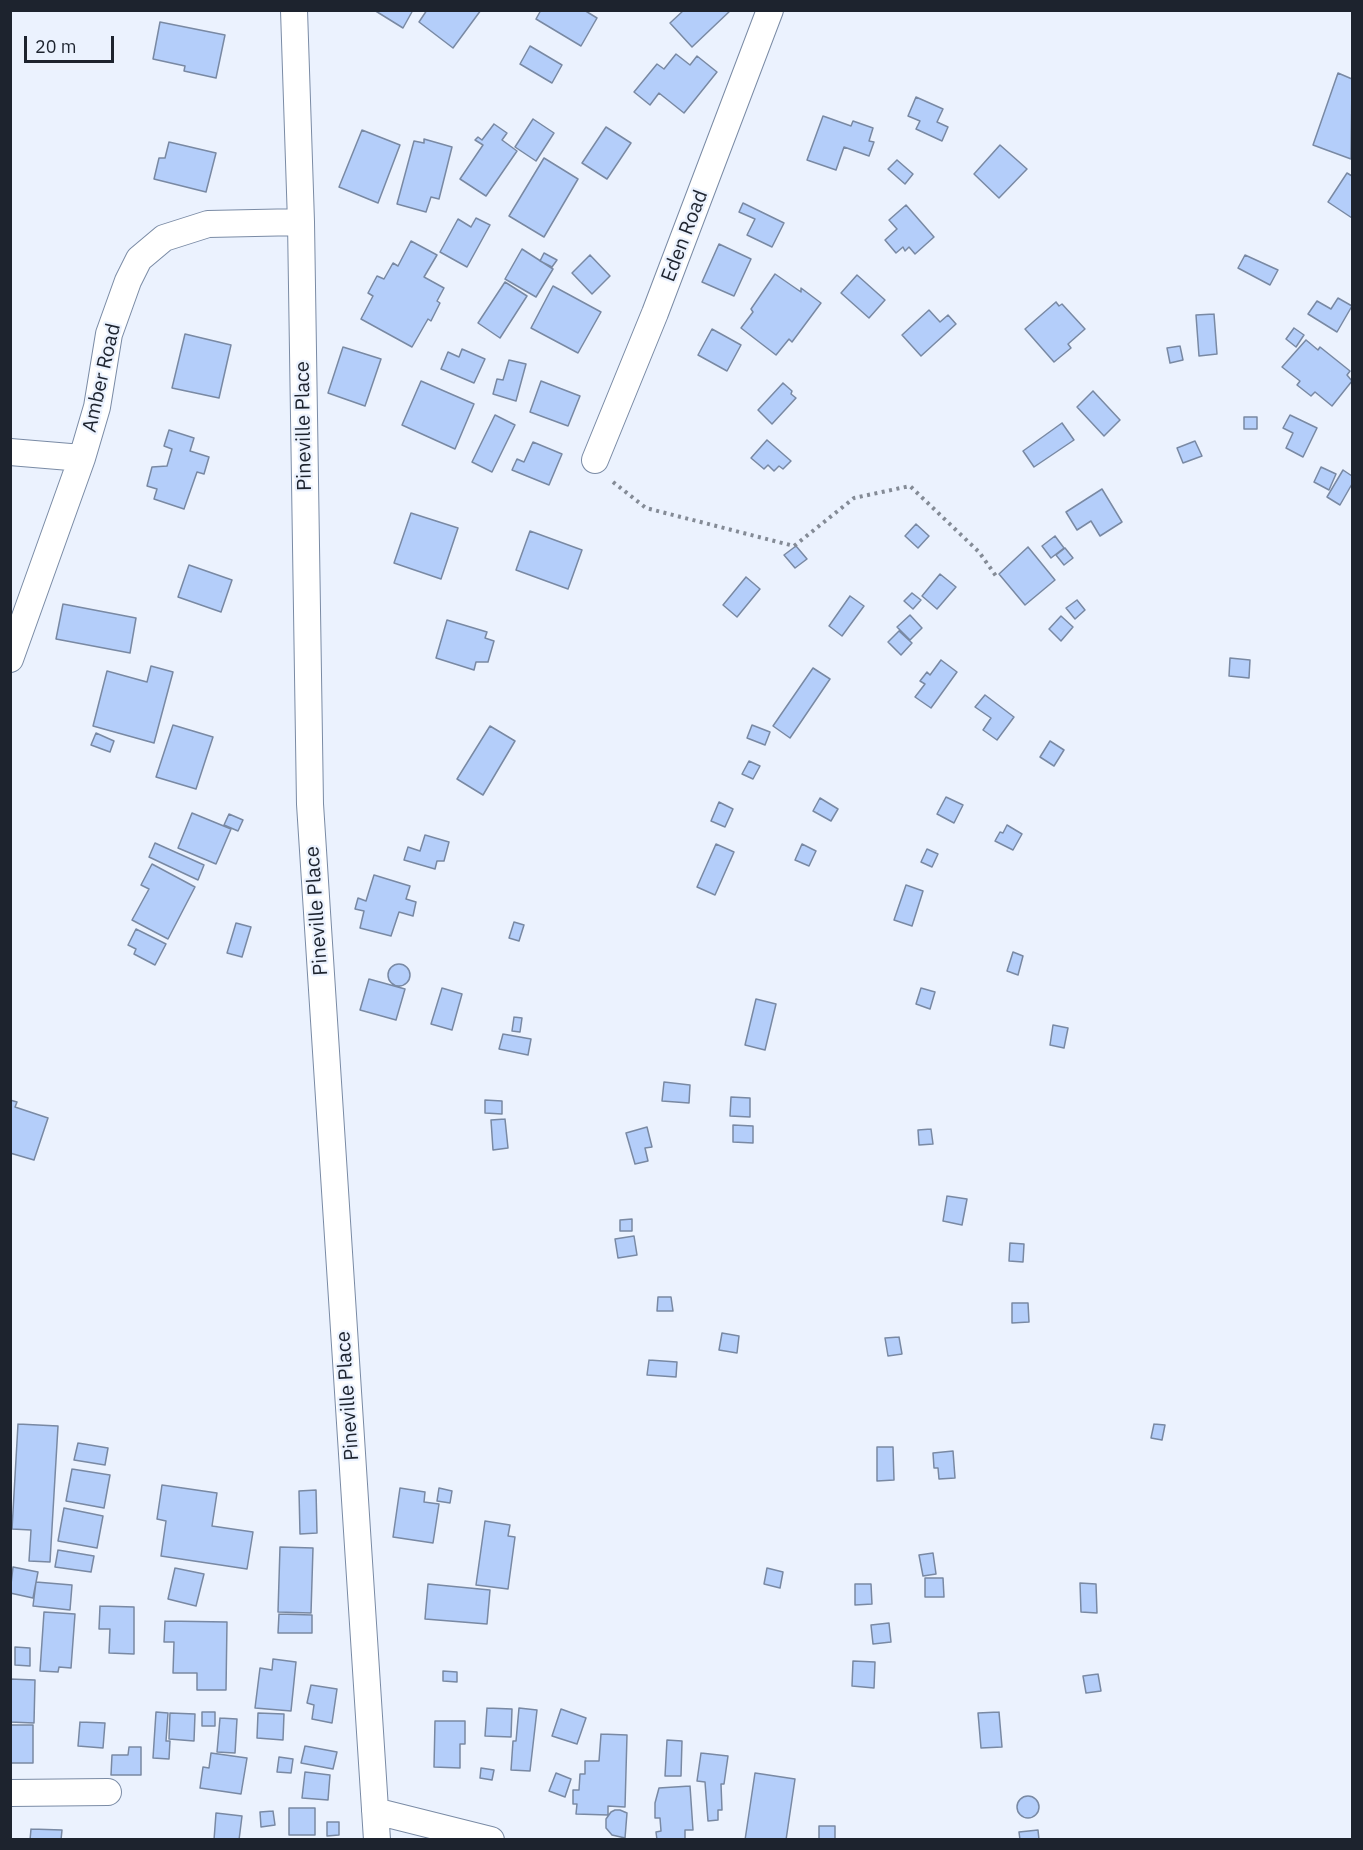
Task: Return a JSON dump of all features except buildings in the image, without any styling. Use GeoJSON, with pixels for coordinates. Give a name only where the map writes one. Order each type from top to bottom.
{"type":"FeatureCollection","features":[{"type":"Feature","properties":{"kind":"street","name":"Pineville Place"},"geometry":{"type":"LineString","coordinates":[[294,10],[301,222],[310,804],[377,1839]]}},
{"type":"Feature","properties":{"kind":"street","name":"Eden Road"},"geometry":{"type":"LineString","coordinates":[[595,460],[656,313],[770,10]]}},
{"type":"Feature","properties":{"kind":"street","name":"Amber Road"},"geometry":{"type":"LineString","coordinates":[[10,659],[82,458],[97,407],[109,334],[128,281],[139,259],[164,238],[208,224],[301,222]]}},
{"type":"Feature","properties":{"kind":"street"},"geometry":{"type":"LineString","coordinates":[[10,452],[82,458]]}},
{"type":"Feature","properties":{"kind":"street"},"geometry":{"type":"LineString","coordinates":[[10,1793],[108,1792]]}},
{"type":"Feature","properties":{"kind":"street"},"geometry":{"type":"LineString","coordinates":[[375,1810],[491,1839]]}},
{"type":"Feature","properties":{"kind":"path"},"geometry":{"type":"LineString","coordinates":[[595,460],[609,479],[646,508],[794,546],[854,498],[910,486],[979,552],[996,576]]}}]}
